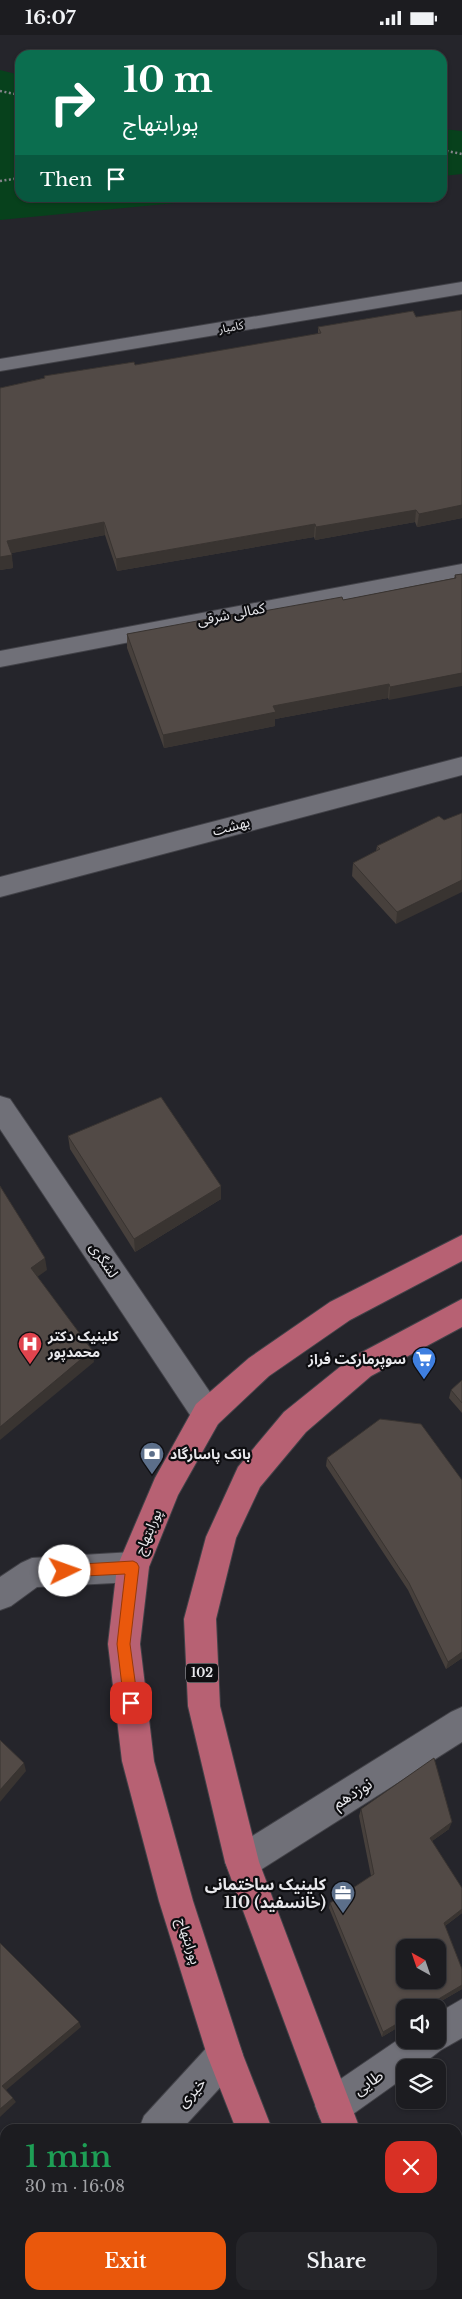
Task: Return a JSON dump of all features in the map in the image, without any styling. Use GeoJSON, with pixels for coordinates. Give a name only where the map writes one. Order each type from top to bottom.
{"type":"FeatureCollection","features":[{"type":"Feature","properties":{"kind":"main road","name":"پورابتهاج"},"geometry":{"type":"LineString","coordinates":[[252,2124],[225,2055],[176,1901],[138,1761],[124,1644],[133,1567],[166,1489],[207,1414],[260,1367],[340,1311],[462,1247]]}},
{"type":"Feature","properties":{"kind":"main road","name":"102"},"geometry":{"type":"LineString","coordinates":[[337,2117],[242,1862],[204,1706],[200,1619],[220,1537],[249,1477],[295,1422],[361,1367],[462,1312]]}},
{"type":"Feature","properties":{"kind":"street","name":"کامیار"},"geometry":{"type":"LineString","coordinates":[[0,365],[462,288]]}},
{"type":"Feature","properties":{"kind":"street","name":"کمالی شرقی"},"geometry":{"type":"LineString","coordinates":[[0,659],[462,571]]}},
{"type":"Feature","properties":{"kind":"street","name":"بهشت"},"geometry":{"type":"LineString","coordinates":[[0,887],[462,766]]}},
{"type":"Feature","properties":{"kind":"street","name":"لشگری"},"geometry":{"type":"LineString","coordinates":[[0,1107],[207,1414]]}},
{"type":"Feature","properties":{"kind":"street"},"geometry":{"type":"LineString","coordinates":[[0,1595],[32,1573],[133,1567]]}},
{"type":"Feature","properties":{"kind":"street","name":"نوزدهم"},"geometry":{"type":"LineString","coordinates":[[242,1862],[462,1723]]}},
{"type":"Feature","properties":{"kind":"street"},"geometry":{"type":"LineString","coordinates":[[446,2028],[462,2017]]}},
{"type":"Feature","properties":{"kind":"street","name":"طایی"},"geometry":{"type":"LineString","coordinates":[[337,2117],[417,2049]]}},
{"type":"Feature","properties":{"kind":"street","name":"خیری"},"geometry":{"type":"LineString","coordinates":[[162,2124],[225,2055]]}},
{"type":"Feature","properties":{"kind":"path"},"geometry":{"type":"LineString","coordinates":[[0,91],[15,94]]}},
{"type":"Feature","properties":{"kind":"path"},"geometry":{"type":"LineString","coordinates":[[447,151],[462,154]]}},
{"type":"Feature","properties":{"kind":"path"},"geometry":{"type":"LineString","coordinates":[[0,181],[15,179]]}},
{"type":"Feature","properties":{"kind":"green space"},"geometry":{"type":"Polygon","coordinates":[[[0,70],[15,74],[15,202],[186,202],[0,220],[0,70]]]}},
{"type":"Feature","properties":{"kind":"green space"},"geometry":{"type":"Polygon","coordinates":[[[447,129],[462,131],[462,174],[447,176],[447,129]]]}},
{"type":"Feature","properties":{"kind":"building"},"geometry":{"type":"Polygon","coordinates":[[[462,310],[462,505],[419,514],[416,510],[316,527],[315,524],[116,559],[104,522],[7,541],[12,555],[0,557],[0,388],[45,378],[44,376],[134,362],[135,365],[321,333],[318,327],[413,311],[416,317],[462,310]]]}},
{"type":"Feature","properties":{"kind":"building"},"geometry":{"type":"Polygon","coordinates":[[[462,574],[462,673],[390,687],[389,684],[273,706],[276,712],[163,735],[127,634],[342,597],[343,600],[456,578],[455,575],[462,574]]]}},
{"type":"Feature","properties":{"kind":"building"},"geometry":{"type":"Polygon","coordinates":[[[462,813],[462,880],[397,912],[353,863],[380,849],[377,846],[439,816],[444,820],[462,813]]]}},
{"type":"Feature","properties":{"kind":"building"},"geometry":{"type":"Polygon","coordinates":[[[161,1097],[221,1186],[134,1239],[68,1136],[161,1097]]]}},
{"type":"Feature","properties":{"kind":"building"},"geometry":{"type":"Polygon","coordinates":[[[0,1186],[45,1258],[31,1268],[92,1350],[0,1427],[0,1186]]]}},
{"type":"Feature","properties":{"kind":"building"},"geometry":{"type":"Polygon","coordinates":[[[462,1380],[462,1403],[451,1390],[462,1380]]]}},
{"type":"Feature","properties":{"kind":"building"},"geometry":{"type":"Polygon","coordinates":[[[380,1419],[421,1424],[462,1480],[462,1652],[448,1662],[409,1583],[327,1458],[380,1419]]]}},
{"type":"Feature","properties":{"kind":"building"},"geometry":{"type":"Polygon","coordinates":[[[0,1740],[24,1763],[0,1790],[0,1740]]]}},
{"type":"Feature","properties":{"kind":"building"},"geometry":{"type":"Polygon","coordinates":[[[434,1758],[452,1822],[430,1838],[462,1888],[462,1909],[444,1923],[462,1969],[462,1985],[438,1999],[396,1999],[396,2024],[383,2032],[330,1903],[374,1874],[361,1809],[434,1758]]]}},
{"type":"Feature","properties":{"kind":"building"},"geometry":{"type":"Polygon","coordinates":[[[0,1943],[79,2022],[2,2086],[13,2098],[0,2109],[0,1943]]]}},
{"type":"Feature","properties":{"kind":"place","name":"کلینیک دکتر محمدپور"},"geometry":{"type":"Point","coordinates":[30,1365]}},
{"type":"Feature","properties":{"kind":"place","name":"سوپرمارکت فراز"},"geometry":{"type":"Point","coordinates":[424,1380]}},
{"type":"Feature","properties":{"kind":"place","name":"بانک پاسارگاد"},"geometry":{"type":"Point","coordinates":[152,1475]}},
{"type":"Feature","properties":{"kind":"place","name":"کلینیک ساختمانی 110 (خانسفید)"},"geometry":{"type":"Point","coordinates":[343,1914]}},
{"type":"Feature","properties":{"kind":"route"},"geometry":{"type":"LineString","coordinates":[[65,1571],[133,1567],[124,1644],[131,1703]]}}]}
